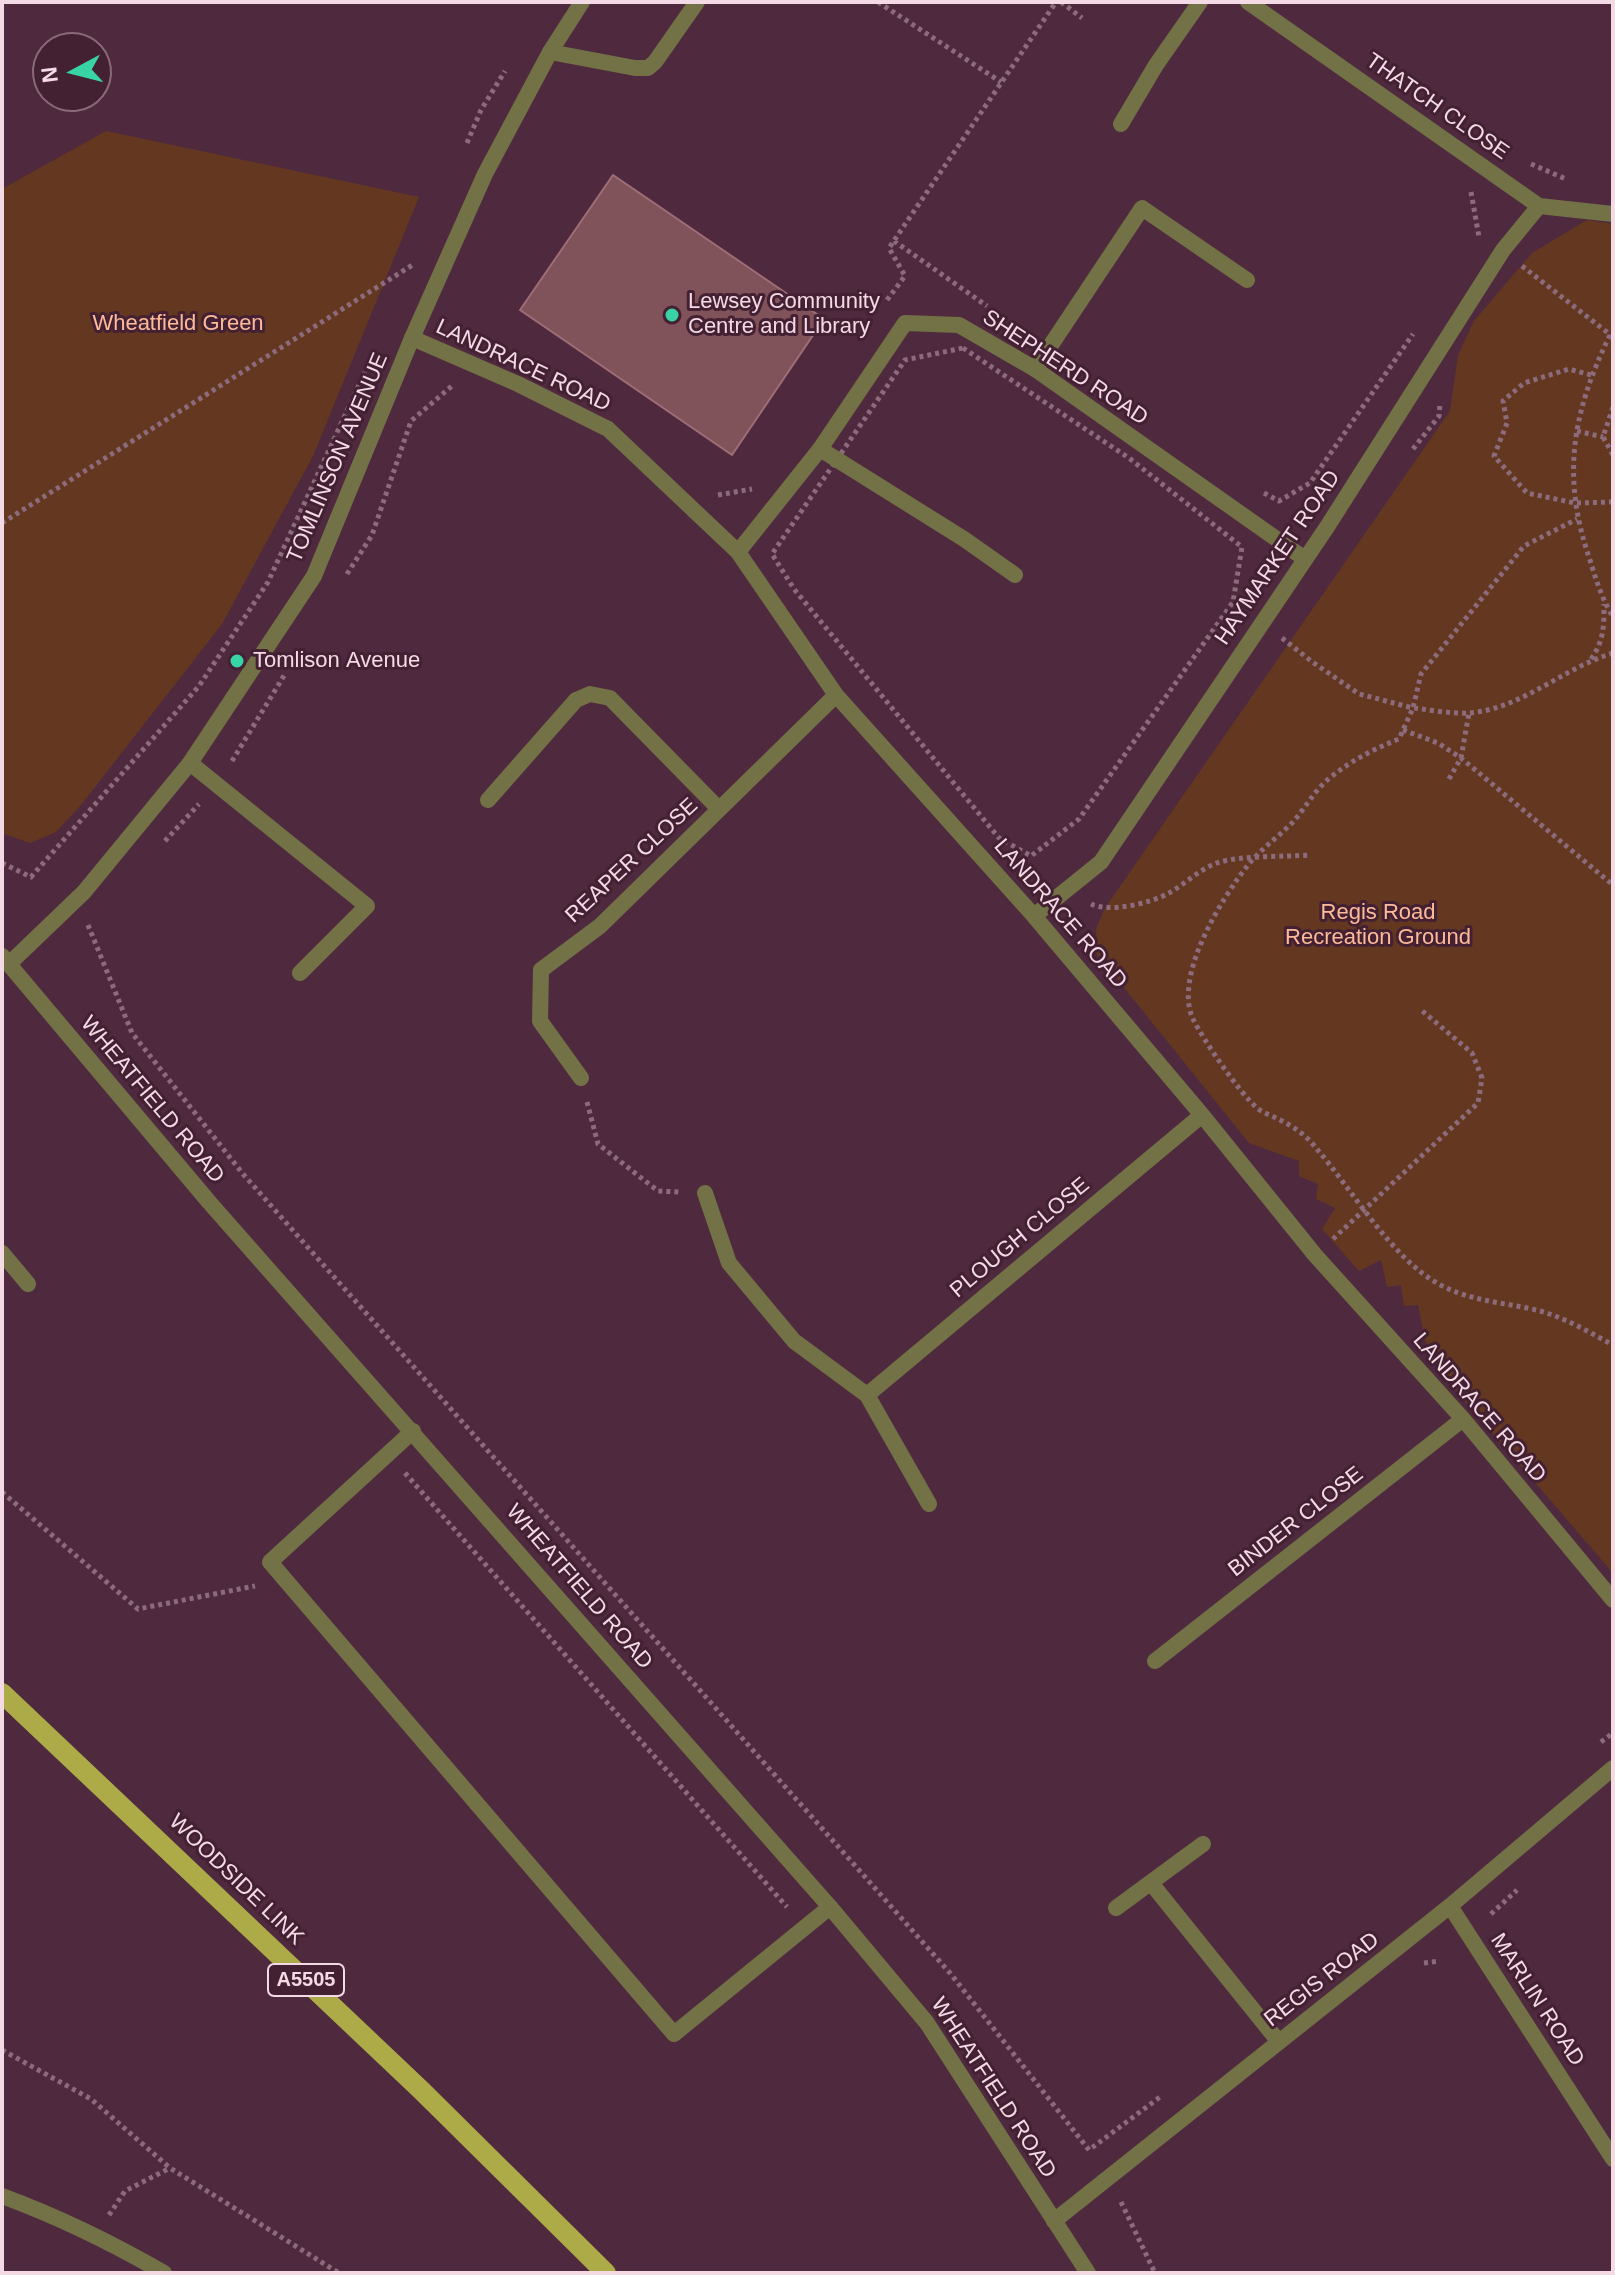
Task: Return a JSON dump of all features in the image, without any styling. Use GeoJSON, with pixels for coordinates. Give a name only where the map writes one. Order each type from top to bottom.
{"type":"FeatureCollection","features":[{"type":"Feature","properties":{"kind":"main road","name":"WOODSIDE LINK"},"geometry":{"type":"LineString","coordinates":[[2,1693],[410,2079],[606,2273]]}},
{"type":"Feature","properties":{"kind":"street","name":"TOMLINSON AVENUE"},"geometry":{"type":"LineString","coordinates":[[6,960],[84,892],[190,763],[314,576],[412,338],[485,174],[550,52],[582,2]]}},
{"type":"Feature","properties":{"kind":"street"},"geometry":{"type":"LineString","coordinates":[[550,52],[648,68],[697,2]]}},
{"type":"Feature","properties":{"kind":"street"},"geometry":{"type":"LineString","coordinates":[[1121,124],[1156,65],[1200,2]]}},
{"type":"Feature","properties":{"kind":"street","name":"THATCH CLOSE"},"geometry":{"type":"LineString","coordinates":[[1248,2],[1539,206],[1613,214]]}},
{"type":"Feature","properties":{"kind":"street","name":"HAYMARKET ROAD"},"geometry":{"type":"LineString","coordinates":[[1034,916],[1101,862],[1305,559],[1503,250],[1539,206]]}},
{"type":"Feature","properties":{"kind":"street"},"geometry":{"type":"LineString","coordinates":[[1035,369],[1142,208],[1247,280]]}},
{"type":"Feature","properties":{"kind":"street","name":"SHEPHERD ROAD"},"geometry":{"type":"LineString","coordinates":[[738,552],[820,449],[905,323],[959,325],[1035,369],[1305,559]]}},
{"type":"Feature","properties":{"kind":"street","name":"LANDRACE ROAD"},"geometry":{"type":"LineString","coordinates":[[412,338],[518,384],[608,429],[738,552],[836,695],[1034,916],[1315,1255],[1463,1419],[1613,1600]]}},
{"type":"Feature","properties":{"kind":"street"},"geometry":{"type":"LineString","coordinates":[[820,449],[964,539],[1015,575]]}},
{"type":"Feature","properties":{"kind":"street"},"geometry":{"type":"LineString","coordinates":[[488,800],[576,700],[590,694],[610,698],[719,809]]}},
{"type":"Feature","properties":{"kind":"street","name":"REAPER CLOSE"},"geometry":{"type":"LineString","coordinates":[[581,1078],[540,1021],[541,970],[600,926],[836,695]]}},
{"type":"Feature","properties":{"kind":"street"},"geometry":{"type":"LineString","coordinates":[[190,763],[367,906],[300,973]]}},
{"type":"Feature","properties":{"kind":"street","name":"WHEATFIELD ROAD"},"geometry":{"type":"LineString","coordinates":[[6,960],[209,1202],[830,1907],[927,2023],[1088,2273]]}},
{"type":"Feature","properties":{"kind":"street","name":"PLOUGH CLOSE"},"geometry":{"type":"LineString","coordinates":[[867,1395],[1202,1115]]}},
{"type":"Feature","properties":{"kind":"street"},"geometry":{"type":"LineString","coordinates":[[705,1193],[729,1263],[794,1341],[867,1395],[929,1504]]}},
{"type":"Feature","properties":{"kind":"street"},"geometry":{"type":"LineString","coordinates":[[2,1253],[28,1284]]}},
{"type":"Feature","properties":{"kind":"street","name":"BINDER CLOSE"},"geometry":{"type":"LineString","coordinates":[[1155,1661],[1463,1419]]}},
{"type":"Feature","properties":{"kind":"street"},"geometry":{"type":"LineString","coordinates":[[413,1431],[270,1562],[674,2034],[830,1907]]}},
{"type":"Feature","properties":{"kind":"street","name":"REGIS ROAD"},"geometry":{"type":"LineString","coordinates":[[1054,2221],[1450,1906],[1613,1768]]}},
{"type":"Feature","properties":{"kind":"street"},"geometry":{"type":"LineString","coordinates":[[1116,1908],[1203,1844]]}},
{"type":"Feature","properties":{"kind":"street"},"geometry":{"type":"LineString","coordinates":[[1151,1883],[1279,2042]]}},
{"type":"Feature","properties":{"kind":"street","name":"MARLIN ROAD"},"geometry":{"type":"LineString","coordinates":[[1450,1906],[1613,2159]]}},
{"type":"Feature","properties":{"kind":"street"},"geometry":{"type":"LineString","coordinates":[[2,2196],[78,2227],[164,2273]]}},
{"type":"Feature","properties":{"kind":"path"},"geometry":{"type":"LineString","coordinates":[[878,2],[1001,82]]}},
{"type":"Feature","properties":{"kind":"path"},"geometry":{"type":"LineString","coordinates":[[905,276],[889,248],[1001,82],[1058,2],[1082,18]]}},
{"type":"Feature","properties":{"kind":"path"},"geometry":{"type":"LineString","coordinates":[[463,152],[481,110],[506,69]]}},
{"type":"Feature","properties":{"kind":"path"},"geometry":{"type":"LineString","coordinates":[[1469,181],[1480,238]]}},
{"type":"Feature","properties":{"kind":"path"},"geometry":{"type":"LineString","coordinates":[[408,276],[420,250]]}},
{"type":"Feature","properties":{"kind":"path"},"geometry":{"type":"LineString","coordinates":[[1503,250],[1612,336],[1586,388],[1573,465],[1577,519],[1604,602],[1613,617]]}},
{"type":"Feature","properties":{"kind":"path"},"geometry":{"type":"LineString","coordinates":[[2,523],[414,264]]}},
{"type":"Feature","properties":{"kind":"path"},"geometry":{"type":"LineString","coordinates":[[1279,501],[1310,483],[1417,328]]}},
{"type":"Feature","properties":{"kind":"path"},"geometry":{"type":"LineString","coordinates":[[963,348],[1129,458],[1242,547],[1233,602],[1079,819],[1031,856],[999,838],[794,589],[772,554],[838,461],[905,360],[963,348]]}},
{"type":"Feature","properties":{"kind":"path"},"geometry":{"type":"LineString","coordinates":[[2,863],[31,877],[199,686],[268,582],[367,367]]}},
{"type":"Feature","properties":{"kind":"path"},"geometry":{"type":"LineString","coordinates":[[1591,375],[1569,369],[1524,383],[1503,401],[1507,423],[1494,456],[1527,493],[1575,503],[1613,502]]}},
{"type":"Feature","properties":{"kind":"path"},"geometry":{"type":"LineString","coordinates":[[347,575],[372,535],[411,421],[457,381]]}},
{"type":"Feature","properties":{"kind":"path"},"geometry":{"type":"LineString","coordinates":[[1613,407],[1603,437],[1613,455]]}},
{"type":"Feature","properties":{"kind":"path"},"geometry":{"type":"LineString","coordinates":[[1577,431],[1603,437]]}},
{"type":"Feature","properties":{"kind":"path"},"geometry":{"type":"LineString","coordinates":[[1577,519],[1524,546],[1421,674],[1413,708],[1399,739],[1370,751],[1328,779],[1292,823],[1255,858],[1219,907],[1202,939],[1191,974],[1189,997],[1191,1016],[1203,1036],[1258,1109],[1306,1137],[1384,1234],[1424,1274],[1437,1283],[1482,1301],[1538,1311],[1613,1345]]}},
{"type":"Feature","properties":{"kind":"path"},"geometry":{"type":"LineString","coordinates":[[1591,660],[1601,645],[1604,602]]}},
{"type":"Feature","properties":{"kind":"path"},"geometry":{"type":"LineString","coordinates":[[1277,634],[1359,694],[1413,708],[1469,713],[1509,704],[1591,660],[1613,653]]}},
{"type":"Feature","properties":{"kind":"path"},"geometry":{"type":"LineString","coordinates":[[163,843],[217,785],[290,667]]}},
{"type":"Feature","properties":{"kind":"path"},"geometry":{"type":"LineString","coordinates":[[1449,779],[1461,758],[1469,713]]}},
{"type":"Feature","properties":{"kind":"path"},"geometry":{"type":"LineString","coordinates":[[1403,730],[1438,743],[1461,758],[1613,885]]}},
{"type":"Feature","properties":{"kind":"path"},"geometry":{"type":"LineString","coordinates":[[1080,899],[1101,909],[1124,906],[1166,895],[1217,863],[1310,855]]}},
{"type":"Feature","properties":{"kind":"path"},"geometry":{"type":"LineString","coordinates":[[98,914],[88,925],[132,1033],[243,1174],[950,1973],[1089,2150]]}},
{"type":"Feature","properties":{"kind":"path"},"geometry":{"type":"LineString","coordinates":[[1315,1255],[1478,1103],[1482,1078],[1472,1053],[1420,1009]]}},
{"type":"Feature","properties":{"kind":"path"},"geometry":{"type":"LineString","coordinates":[[581,1078],[598,1144],[658,1191],[705,1193]]}},
{"type":"Feature","properties":{"kind":"path"},"geometry":{"type":"LineString","coordinates":[[390,1453],[410,1480],[806,1927]]}},
{"type":"Feature","properties":{"kind":"path"},"geometry":{"type":"LineString","coordinates":[[2,1492],[138,1609],[285,1579]]}},
{"type":"Feature","properties":{"kind":"path"},"geometry":{"type":"LineString","coordinates":[[2,2050],[91,2099],[170,2168],[339,2273]]}},
{"type":"Feature","properties":{"kind":"path"},"geometry":{"type":"LineString","coordinates":[[109,2216],[125,2191],[170,2168]]}},
{"type":"Feature","properties":{"kind":"path"},"geometry":{"type":"LineString","coordinates":[[1120,2201],[1155,2273]]}},
{"type":"Feature","properties":{"kind":"green space","name":"Wheatfield Green"},"geometry":{"type":"Polygon","coordinates":[[[106,131],[419,197],[313,456],[222,624],[81,805],[56,832],[30,843],[2,833],[2,189],[106,131]]]}},
{"type":"Feature","properties":{"kind":"green space","name":"Regis Road Recreation Ground"},"geometry":{"type":"Polygon","coordinates":[[[1587,220],[1613,224],[1613,1573],[1439,1371],[1425,1340],[1418,1305],[1404,1306],[1401,1285],[1387,1287],[1381,1260],[1359,1271],[1322,1229],[1335,1208],[1316,1199],[1318,1184],[1299,1176],[1299,1161],[1249,1143],[1097,954],[1096,929],[1105,908],[1450,411],[1458,355],[1474,321],[1532,253],[1587,220]]]}},
{"type":"Feature","properties":{"kind":"building","name":"Lewsey Community Centre and Library"},"geometry":{"type":"Polygon","coordinates":[[[613,175],[824,319],[732,455],[520,310],[613,175]]]}},
{"type":"Feature","properties":{"kind":"place","name":"Lewsey Community Centre and Library"},"geometry":{"type":"Point","coordinates":[672,315]}},
{"type":"Feature","properties":{"kind":"place","name":"Tomlison Avenue"},"geometry":{"type":"Point","coordinates":[237,661]}}]}
